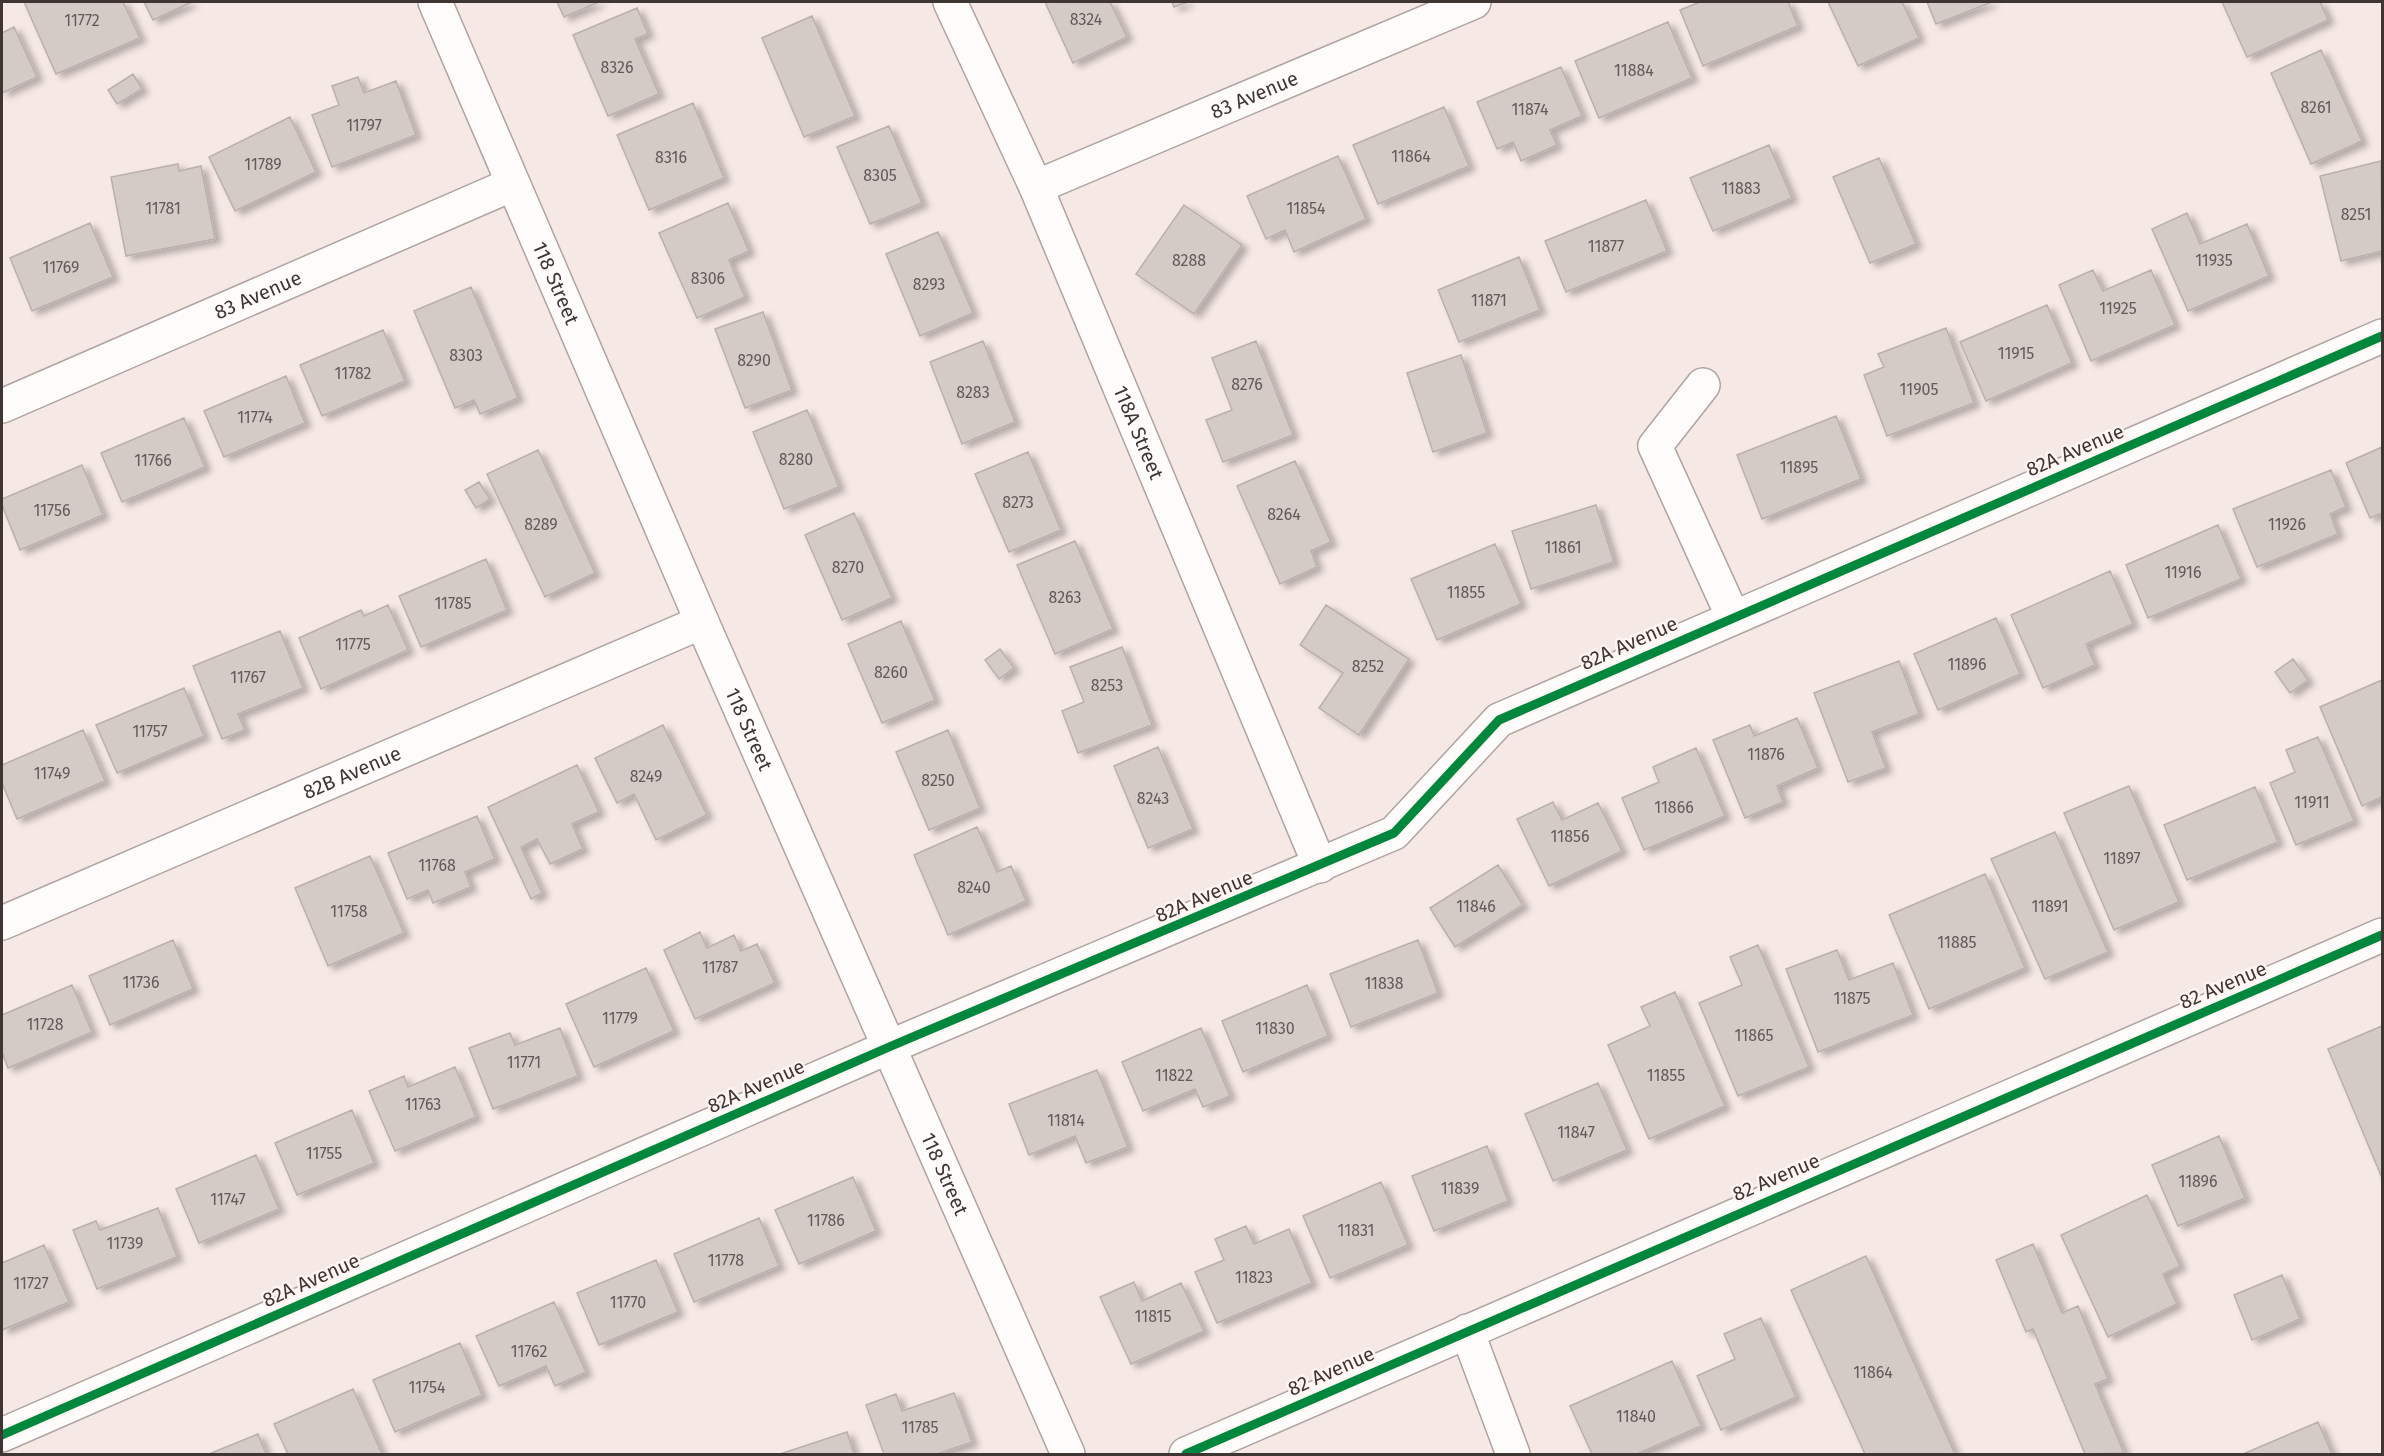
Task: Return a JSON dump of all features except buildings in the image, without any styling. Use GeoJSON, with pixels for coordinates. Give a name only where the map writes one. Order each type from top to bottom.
{"type":"FeatureCollection","features":[{"type":"Feature","properties":{"kind":"street","name":"118 Street"},"geometry":{"type":"LineString","coordinates":[[435,2],[702,622],[1068,1455]]}},
{"type":"Feature","properties":{"kind":"street","name":"118A Street"},"geometry":{"type":"LineString","coordinates":[[950,2],[1036,188],[1320,866]]}},
{"type":"Feature","properties":{"kind":"street","name":"83 Avenue"},"geometry":{"type":"LineString","coordinates":[[1036,188],[1474,2]]}},
{"type":"Feature","properties":{"kind":"street","name":"83 Avenue"},"geometry":{"type":"LineString","coordinates":[[2,406],[513,184]]}},
{"type":"Feature","properties":{"kind":"street","name":"82A Avenue"},"geometry":{"type":"LineString","coordinates":[[2,1435],[889,1047],[1395,833],[1499,720],[2382,336]]}},
{"type":"Feature","properties":{"kind":"street"},"geometry":{"type":"LineString","coordinates":[[1703,386],[1655,446],[1733,617]]}},
{"type":"Feature","properties":{"kind":"street","name":"82B Avenue"},"geometry":{"type":"LineString","coordinates":[[2,923],[702,622]]}},
{"type":"Feature","properties":{"kind":"street","name":"82 Avenue"},"geometry":{"type":"LineString","coordinates":[[1186,1455],[2382,935]]}},
{"type":"Feature","properties":{"kind":"street"},"geometry":{"type":"LineString","coordinates":[[1467,1331],[1513,1455]]}},
{"type":"Feature","properties":{"kind":"cycle path"},"geometry":{"type":"LineString","coordinates":[[2,1435],[889,1047],[1394,833],[1499,720],[2382,336]]}},
{"type":"Feature","properties":{"kind":"cycle path"},"geometry":{"type":"LineString","coordinates":[[1186,1454],[2382,935]]}}]}
